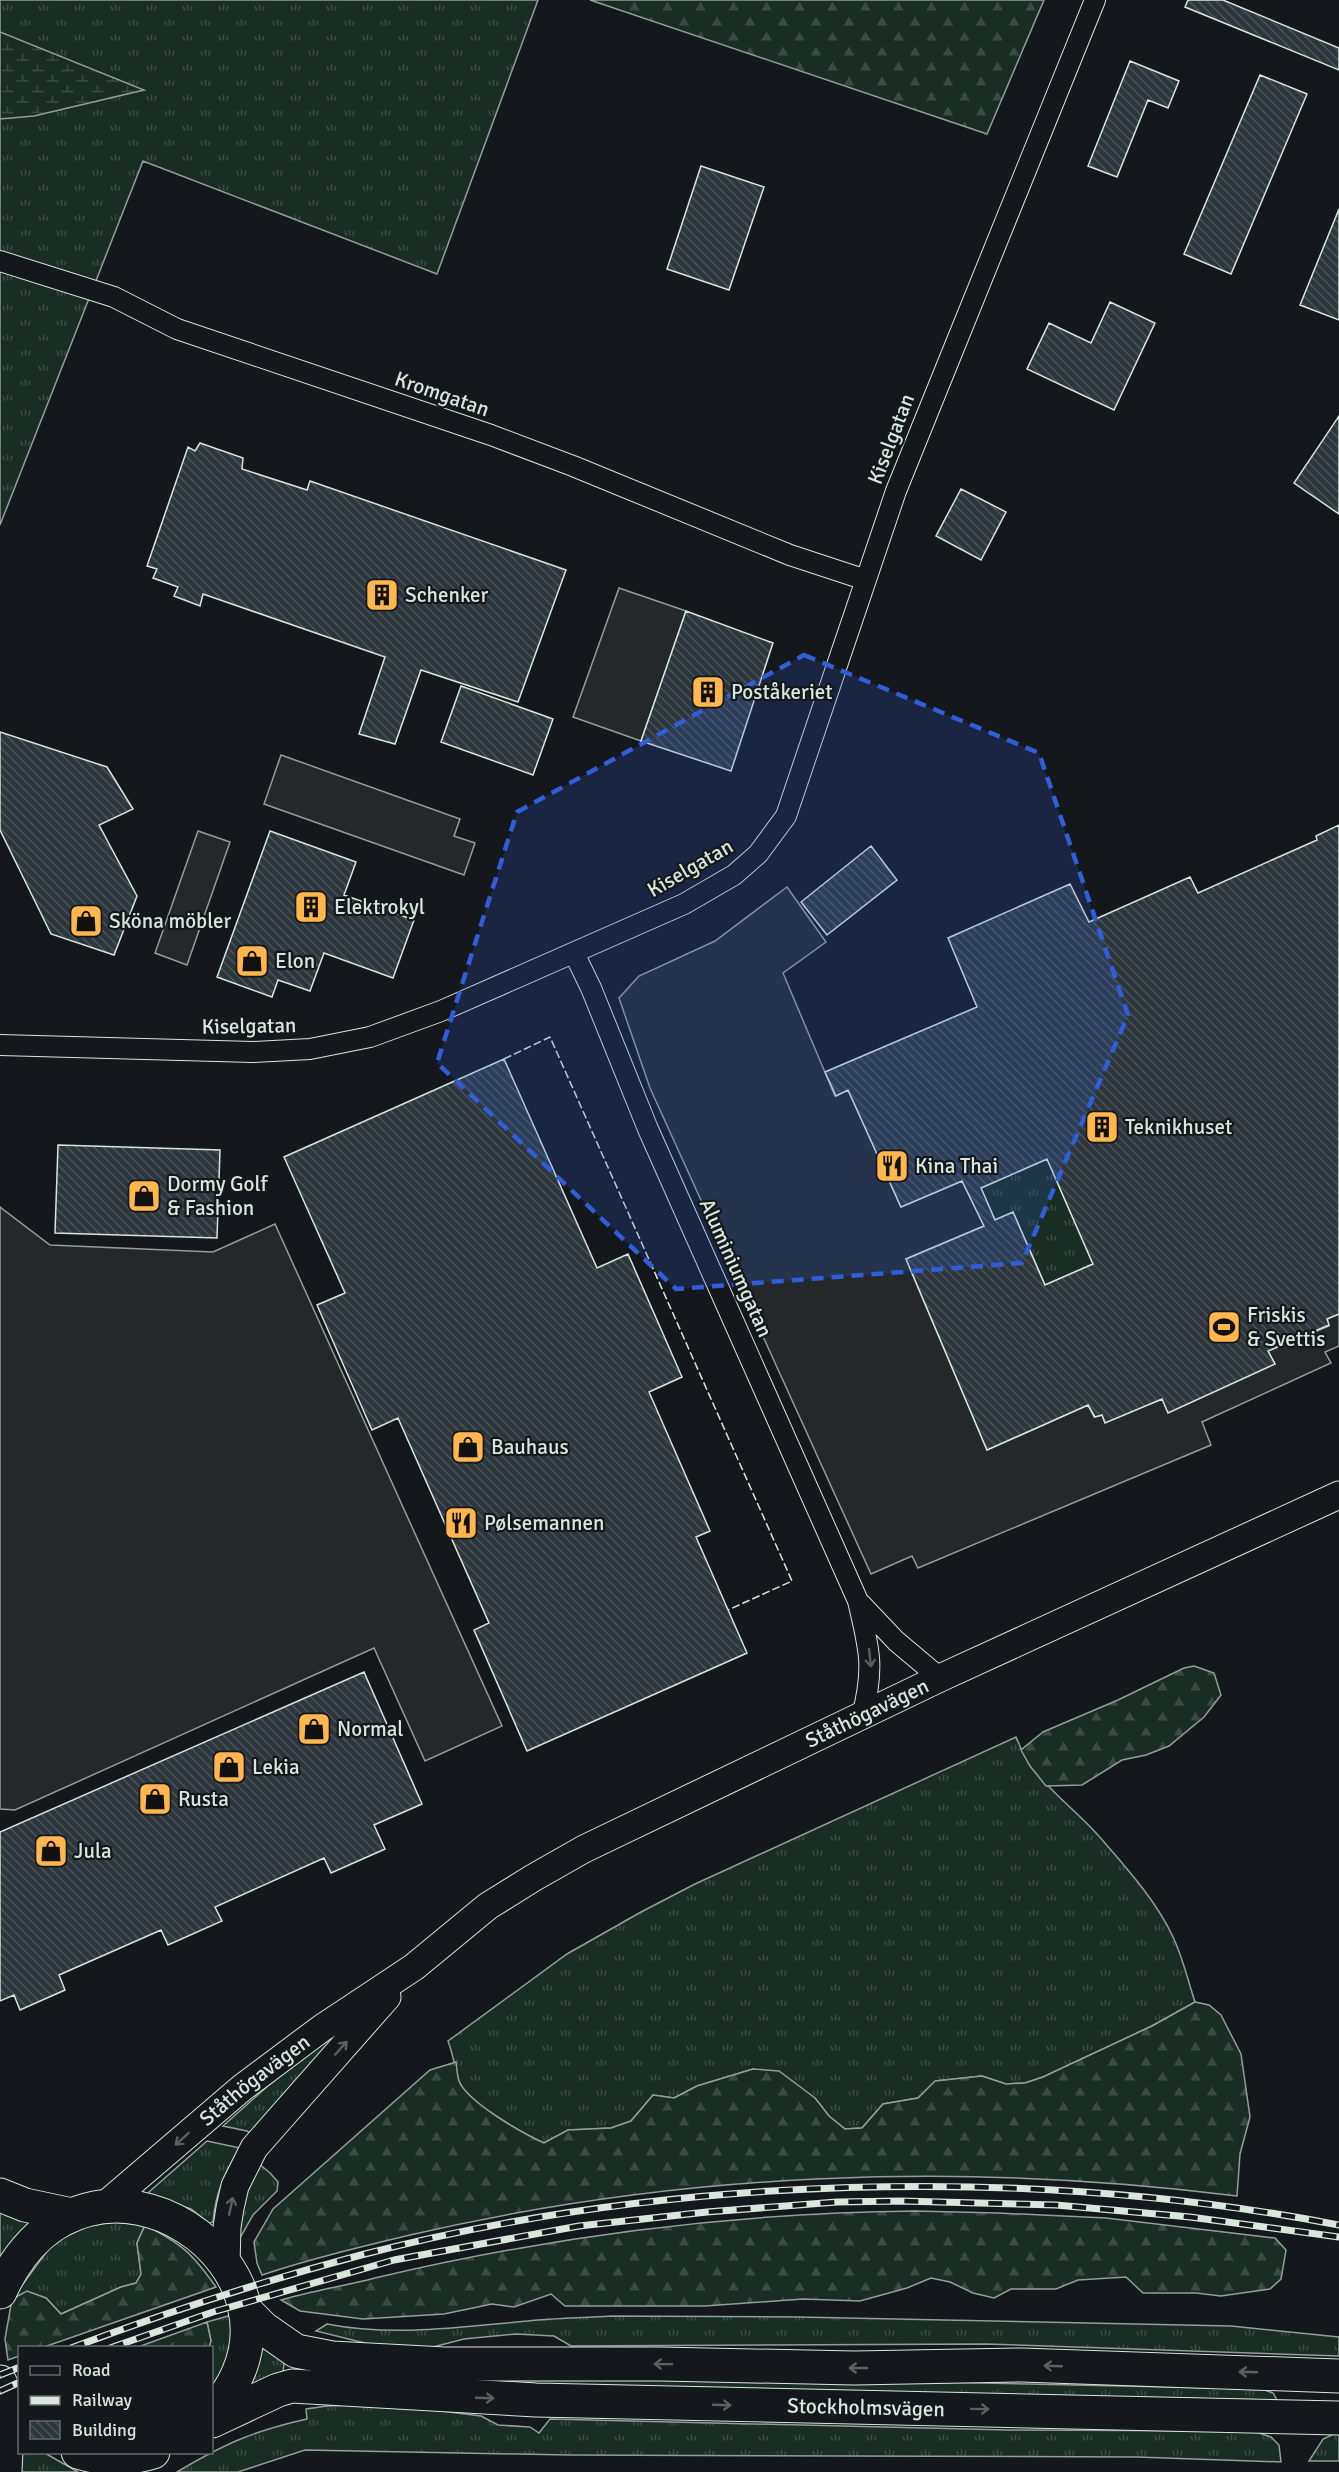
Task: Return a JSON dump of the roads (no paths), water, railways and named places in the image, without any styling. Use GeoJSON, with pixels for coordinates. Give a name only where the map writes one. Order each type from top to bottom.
{"type":"FeatureCollection","features":[{"type":"Feature","properties":{"kind":"highway"},"geometry":{"type":"LineString","coordinates":[[0,2195],[25,2205],[72,2215]]}},
{"type":"Feature","properties":{"kind":"highway"},"geometry":{"type":"LineString","coordinates":[[0,2292],[10,2270],[24,2252],[48,2230],[72,2215],[105,2205],[126,2205],[166,2215],[204,2240],[226,2264],[240,2293],[245,2310],[246,2354],[227,2410]]}},
{"type":"Feature","properties":{"kind":"highway","name":"Stockholmsvägen"},"geometry":{"type":"LineString","coordinates":[[245,2310],[263,2328],[296,2351],[332,2358],[392,2377],[536,2400],[1339,2418]]}},
{"type":"Feature","properties":{"kind":"highway","name":"Stockholmsvägen"},"geometry":{"type":"LineString","coordinates":[[213,2420],[227,2410],[392,2377],[444,2364],[661,2364],[854,2368],[1022,2365],[1339,2376]]}},
{"type":"Feature","properties":{"kind":"highway"},"geometry":{"type":"LineString","coordinates":[[85,2454],[98,2458],[135,2462]]}},
{"type":"Feature","properties":{"kind":"main road","name":"Ståthögavägen"},"geometry":{"type":"LineString","coordinates":[[105,2205],[243,2087],[322,2028],[414,1967],[488,1906],[532,1878],[594,1844],[940,1678],[1339,1495]]}},
{"type":"Feature","properties":{"kind":"main road","name":"Ståthögavägen"},"geometry":{"type":"LineString","coordinates":[[226,2264],[227,2227],[235,2186],[254,2148],[414,1967]]}},
{"type":"Feature","properties":{"kind":"main road"},"geometry":{"type":"LineString","coordinates":[[8,2472],[10,2401]]}},
{"type":"Feature","properties":{"kind":"street","name":"Kiselgatan"},"geometry":{"type":"LineString","coordinates":[[0,1045],[253,1052],[310,1049],[370,1037],[441,1011],[684,904],[734,875],[758,854],[786,816],[896,491],[1095,0]]}},
{"type":"Feature","properties":{"kind":"street","name":"Kromgatan"},"geometry":{"type":"LineString","coordinates":[[0,261],[114,297],[177,329],[491,435],[790,555],[866,580]]}},
{"type":"Feature","properties":{"kind":"street","name":"Aluminiumgatan"},"geometry":{"type":"LineString","coordinates":[[574,953],[591,988],[648,1129],[858,1601],[871,1658],[870,1688],[862,1716]]}},
{"type":"Feature","properties":{"kind":"street","name":"Aluminiumgatan"},"geometry":{"type":"LineString","coordinates":[[858,1601],[896,1641],[940,1678]]}},
{"type":"Feature","properties":{"kind":"railway"},"geometry":{"type":"LineString","coordinates":[[77,2346],[215,2298],[361,2255],[478,2228],[600,2208],[723,2195],[849,2188],[974,2187],[1098,2193],[1220,2206],[1339,2225]]}},
{"type":"Feature","properties":{"kind":"railway"},"geometry":{"type":"LineString","coordinates":[[116,2346],[213,2312],[394,2260],[579,2226],[707,2212],[837,2202],[901,2201],[1056,2205],[1190,2217],[1339,2237]]}},
{"type":"Feature","properties":{"kind":"railway"},"geometry":{"type":"LineString","coordinates":[[0,2375],[18,2368]]}},
{"type":"Feature","properties":{"kind":"railway"},"geometry":{"type":"LineString","coordinates":[[0,2391],[18,2383]]}},
{"type":"Feature","properties":{"kind":"place","name":"Schenker"},"geometry":{"type":"Point","coordinates":[382,595]}},
{"type":"Feature","properties":{"kind":"place","name":"Poståkeriet"},"geometry":{"type":"Point","coordinates":[708,692]}},
{"type":"Feature","properties":{"kind":"place","name":"Elektrokyl"},"geometry":{"type":"Point","coordinates":[311,907]}},
{"type":"Feature","properties":{"kind":"place","name":"Sköna möbler"},"geometry":{"type":"Point","coordinates":[86,921]}},
{"type":"Feature","properties":{"kind":"place","name":"Elon"},"geometry":{"type":"Point","coordinates":[252,961]}},
{"type":"Feature","properties":{"kind":"place","name":"Teknikhuset"},"geometry":{"type":"Point","coordinates":[1102,1127]}},
{"type":"Feature","properties":{"kind":"place","name":"Kina Thai"},"geometry":{"type":"Point","coordinates":[892,1166]}},
{"type":"Feature","properties":{"kind":"place","name":"Dormy Golf & Fashion"},"geometry":{"type":"Point","coordinates":[144,1196]}},
{"type":"Feature","properties":{"kind":"place","name":"Friskis & Svettis"},"geometry":{"type":"Point","coordinates":[1224,1327]}},
{"type":"Feature","properties":{"kind":"place","name":"Bauhaus"},"geometry":{"type":"Point","coordinates":[468,1447]}},
{"type":"Feature","properties":{"kind":"place","name":"Pølsemannen"},"geometry":{"type":"Point","coordinates":[461,1523]}},
{"type":"Feature","properties":{"kind":"place","name":"Normal"},"geometry":{"type":"Point","coordinates":[314,1729]}},
{"type":"Feature","properties":{"kind":"place","name":"Lekia"},"geometry":{"type":"Point","coordinates":[229,1767]}},
{"type":"Feature","properties":{"kind":"place","name":"Rusta"},"geometry":{"type":"Point","coordinates":[155,1799]}},
{"type":"Feature","properties":{"kind":"place","name":"Jula"},"geometry":{"type":"Point","coordinates":[51,1851]}}]}
